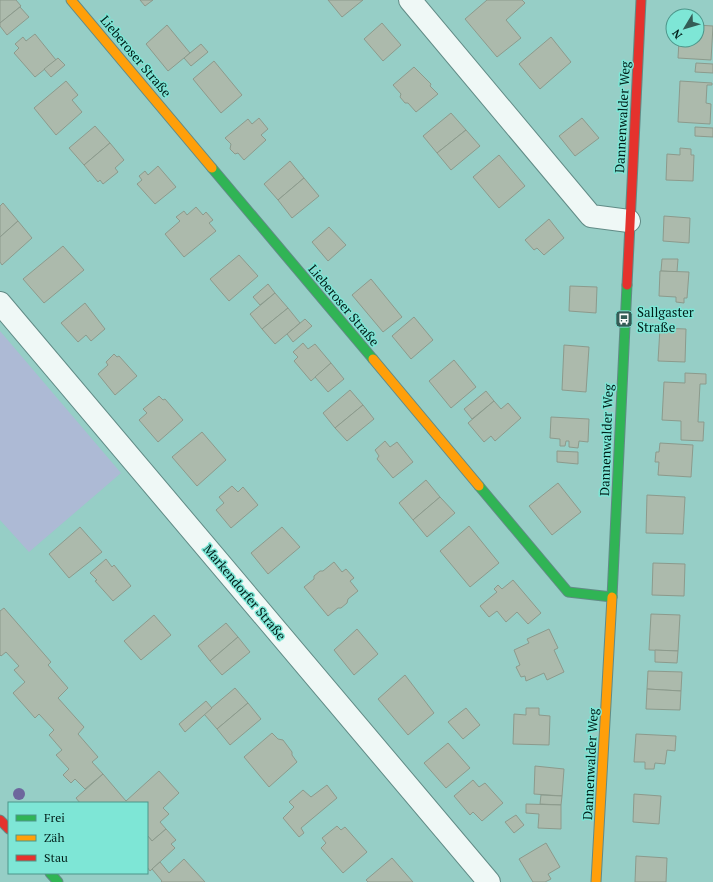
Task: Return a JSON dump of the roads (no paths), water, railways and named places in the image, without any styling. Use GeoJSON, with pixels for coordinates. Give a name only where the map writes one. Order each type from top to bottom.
{"type":"FeatureCollection","features":[{"type":"Feature","properties":{"kind":"street","name":"Lieberoser Straße"},"geometry":{"type":"LineString","coordinates":[[71,0],[568,592],[612,598]]}},
{"type":"Feature","properties":{"kind":"street"},"geometry":{"type":"LineString","coordinates":[[410,0],[591,216],[629,221]]}},
{"type":"Feature","properties":{"kind":"street","name":"Dannenwalder Weg"},"geometry":{"type":"LineString","coordinates":[[596,882],[612,598],[640,0]]}},
{"type":"Feature","properties":{"kind":"street","name":"Markendorfer Straße"},"geometry":{"type":"LineString","coordinates":[[0,303],[489,882]]}},
{"type":"Feature","properties":{"kind":"street"},"geometry":{"type":"LineString","coordinates":[[0,820],[8,828]]}},
{"type":"Feature","properties":{"kind":"street"},"geometry":{"type":"LineString","coordinates":[[51,874],[58,882]]}},
{"type":"Feature","properties":{"kind":"place","name":"Sallgaster Straße"},"geometry":{"type":"Point","coordinates":[624,319]}}]}
